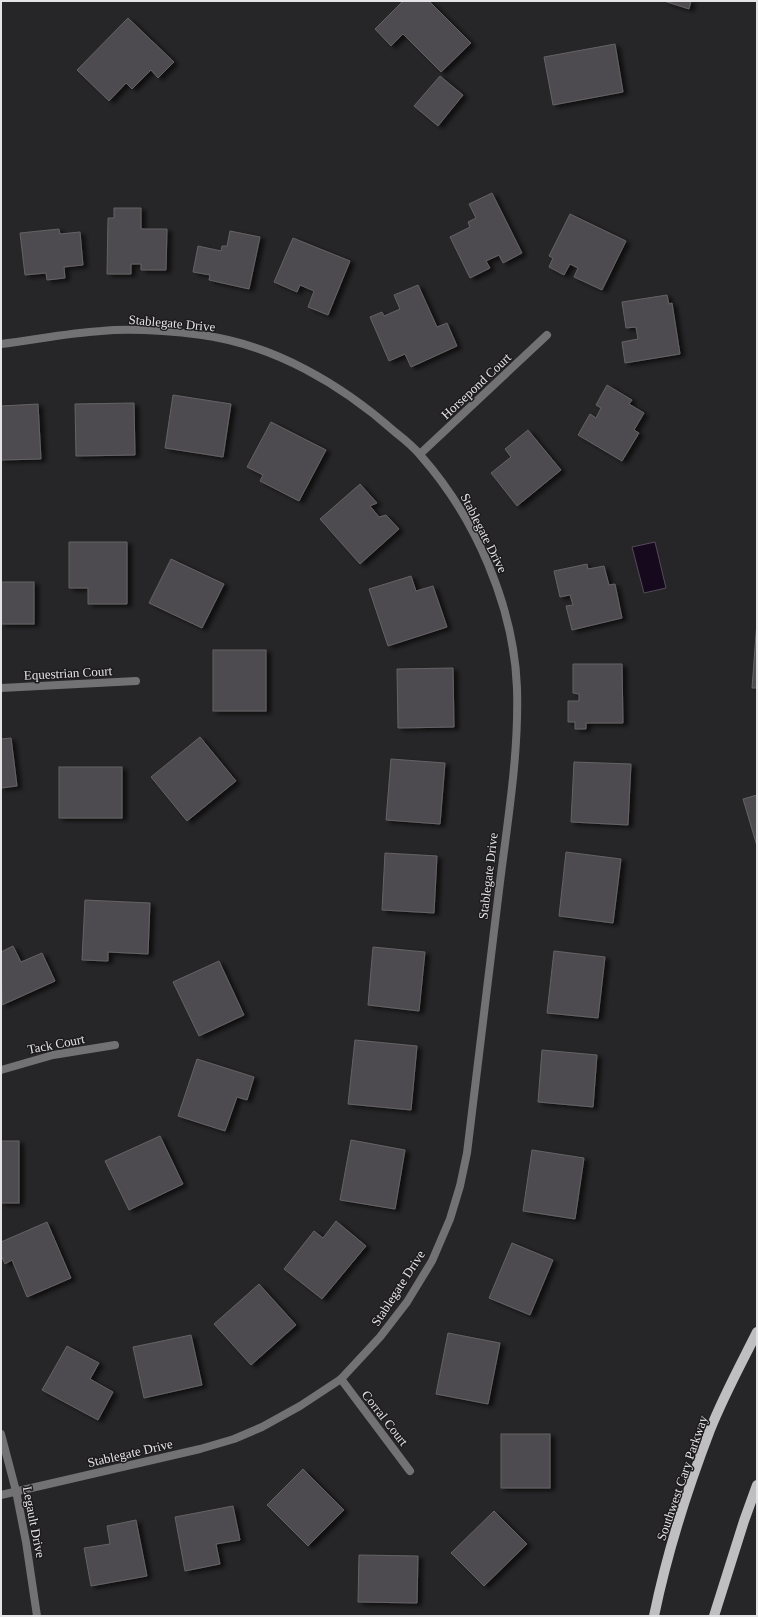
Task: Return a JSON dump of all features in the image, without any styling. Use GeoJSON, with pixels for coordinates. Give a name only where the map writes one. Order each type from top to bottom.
{"type":"FeatureCollection","features":[{"type":"Feature","properties":{"kind":"main road","name":"Southwest Cary Parkway"},"geometry":{"type":"LineString","coordinates":[[654,1616],[662,1577],[710,1429],[757,1332]]}},
{"type":"Feature","properties":{"kind":"main road"},"geometry":{"type":"LineString","coordinates":[[714,1616],[741,1528],[757,1485]]}},
{"type":"Feature","properties":{"kind":"street","name":"Stablegate Drive"},"geometry":{"type":"LineString","coordinates":[[1,344],[101,331],[151,330],[204,335],[238,343],[269,353],[331,382],[378,417],[420,454],[444,485],[464,517],[494,578],[505,612],[513,650],[517,686],[515,756],[467,1153],[460,1186],[450,1219],[432,1261],[407,1302],[380,1337],[341,1379],[300,1406],[262,1426],[234,1439],[200,1449],[1,1495]]}},
{"type":"Feature","properties":{"kind":"street","name":"Horsepond Court"},"geometry":{"type":"LineString","coordinates":[[420,454],[547,335]]}},
{"type":"Feature","properties":{"kind":"street","name":"Equestrian Court"},"geometry":{"type":"LineString","coordinates":[[1,688],[136,681]]}},
{"type":"Feature","properties":{"kind":"street","name":"Tack Court"},"geometry":{"type":"LineString","coordinates":[[1,1070],[52,1055],[115,1046]]}},
{"type":"Feature","properties":{"kind":"street","name":"Corral Court"},"geometry":{"type":"LineString","coordinates":[[341,1379],[410,1471]]}},
{"type":"Feature","properties":{"kind":"street","name":"Legault Drive"},"geometry":{"type":"LineString","coordinates":[[1,1434],[16,1491],[26,1542],[37,1616]]}},
{"type":"Feature","properties":{"kind":"shaded area"},"geometry":{"type":"Polygon","coordinates":[[[655,542],[666,588],[644,593],[632,547],[655,542]]]}},
{"type":"Feature","properties":{"kind":"building"},"geometry":{"type":"Polygon","coordinates":[[[403,1],[429,1],[471,43],[441,72],[403,34],[391,46],[375,29],[403,1]]]}},
{"type":"Feature","properties":{"kind":"building"},"geometry":{"type":"Polygon","coordinates":[[[664,1],[691,1],[689,9],[664,1]]]}},
{"type":"Feature","properties":{"kind":"building"},"geometry":{"type":"Polygon","coordinates":[[[128,18],[174,62],[158,78],[151,70],[132,89],[126,83],[109,101],[77,70],[128,18]]]}},
{"type":"Feature","properties":{"kind":"building"},"geometry":{"type":"Polygon","coordinates":[[[615,44],[623,92],[553,105],[544,57],[615,44]]]}},
{"type":"Feature","properties":{"kind":"building"},"geometry":{"type":"Polygon","coordinates":[[[440,76],[463,95],[438,126],[414,106],[440,76]]]}},
{"type":"Feature","properties":{"kind":"building"},"geometry":{"type":"Polygon","coordinates":[[[492,193],[522,253],[503,263],[499,255],[486,261],[490,268],[470,278],[450,237],[470,227],[468,222],[476,218],[469,204],[492,193]]]}},
{"type":"Feature","properties":{"kind":"building"},"geometry":{"type":"Polygon","coordinates":[[[114,208],[141,208],[141,229],[167,229],[166,270],[141,270],[141,264],[131,264],[131,274],[107,274],[108,218],[114,218],[114,208]]]}},
{"type":"Feature","properties":{"kind":"building"},"geometry":{"type":"Polygon","coordinates":[[[570,214],[626,241],[602,290],[574,277],[578,268],[570,264],[564,275],[549,267],[553,258],[549,256],[570,214]]]}},
{"type":"Feature","properties":{"kind":"building"},"geometry":{"type":"Polygon","coordinates":[[[59,229],[60,234],[80,232],[83,265],[64,267],[65,278],[47,280],[46,273],[25,275],[20,233],[59,229]]]}},
{"type":"Feature","properties":{"kind":"building"},"geometry":{"type":"Polygon","coordinates":[[[230,231],[260,237],[249,289],[209,280],[210,275],[193,272],[198,246],[221,251],[222,246],[227,246],[230,231]]]}},
{"type":"Feature","properties":{"kind":"building"},"geometry":{"type":"Polygon","coordinates":[[[293,238],[350,261],[328,315],[308,307],[314,291],[300,285],[297,292],[274,282],[293,238]]]}},
{"type":"Feature","properties":{"kind":"building"},"geometry":{"type":"Polygon","coordinates":[[[418,285],[437,327],[447,323],[457,346],[411,367],[405,354],[389,361],[370,317],[382,312],[384,316],[400,309],[394,295],[418,285]]]}},
{"type":"Feature","properties":{"kind":"building"},"geometry":{"type":"Polygon","coordinates":[[[667,295],[669,304],[672,303],[680,354],[625,363],[622,342],[638,339],[636,327],[626,328],[622,302],[667,295]]]}},
{"type":"Feature","properties":{"kind":"building"},"geometry":{"type":"Polygon","coordinates":[[[607,385],[632,400],[629,404],[644,413],[634,430],[639,433],[622,461],[578,435],[590,414],[596,418],[601,408],[596,405],[607,385]]]}},
{"type":"Feature","properties":{"kind":"building"},"geometry":{"type":"Polygon","coordinates":[[[173,395],[231,404],[223,457],[165,448],[173,395]]]}},
{"type":"Feature","properties":{"kind":"building"},"geometry":{"type":"Polygon","coordinates":[[[134,403],[135,455],[76,456],[75,404],[134,403]]]}},
{"type":"Feature","properties":{"kind":"building"},"geometry":{"type":"Polygon","coordinates":[[[38,404],[41,459],[1,460],[1,406],[38,404]]]}},
{"type":"Feature","properties":{"kind":"building"},"geometry":{"type":"Polygon","coordinates":[[[271,422],[326,450],[299,501],[260,481],[263,475],[247,467],[271,422]]]}},
{"type":"Feature","properties":{"kind":"building"},"geometry":{"type":"Polygon","coordinates":[[[528,430],[561,470],[517,506],[491,473],[511,457],[505,449],[528,430]]]}},
{"type":"Feature","properties":{"kind":"building"},"geometry":{"type":"Polygon","coordinates":[[[360,484],[377,503],[370,506],[379,517],[386,515],[399,529],[360,564],[320,519],[360,484]]]}},
{"type":"Feature","properties":{"kind":"building"},"geometry":{"type":"Polygon","coordinates":[[[69,542],[127,542],[127,604],[88,604],[88,588],[69,588],[69,542]]]}},
{"type":"Feature","properties":{"kind":"building"},"geometry":{"type":"Polygon","coordinates":[[[171,559],[224,584],[202,628],[149,603],[171,559]]]}},
{"type":"Feature","properties":{"kind":"building"},"geometry":{"type":"Polygon","coordinates":[[[587,564],[588,569],[604,566],[609,585],[615,584],[622,618],[572,630],[566,606],[573,605],[570,595],[560,597],[554,571],[587,564]]]}},
{"type":"Feature","properties":{"kind":"building"},"geometry":{"type":"Polygon","coordinates":[[[411,576],[416,591],[433,586],[447,627],[388,646],[369,589],[411,576]]]}},
{"type":"Feature","properties":{"kind":"building"},"geometry":{"type":"Polygon","coordinates":[[[1,582],[34,582],[34,624],[1,624],[1,582]]]}},
{"type":"Feature","properties":{"kind":"building"},"geometry":{"type":"Polygon","coordinates":[[[757,621],[757,688],[752,688],[757,621]]]}},
{"type":"Feature","properties":{"kind":"building"},"geometry":{"type":"Polygon","coordinates":[[[213,650],[266,650],[266,711],[213,711],[213,650]]]}},
{"type":"Feature","properties":{"kind":"building"},"geometry":{"type":"Polygon","coordinates":[[[573,664],[622,664],[623,723],[586,723],[586,729],[575,729],[575,722],[568,722],[568,701],[579,701],[579,694],[573,693],[573,664]]]}},
{"type":"Feature","properties":{"kind":"building"},"geometry":{"type":"Polygon","coordinates":[[[453,668],[454,727],[398,728],[397,669],[453,668]]]}},
{"type":"Feature","properties":{"kind":"building"},"geometry":{"type":"Polygon","coordinates":[[[200,737],[236,781],[187,821],[151,777],[200,737]]]}},
{"type":"Feature","properties":{"kind":"building"},"geometry":{"type":"Polygon","coordinates":[[[11,738],[17,786],[1,788],[1,739],[11,738]]]}},
{"type":"Feature","properties":{"kind":"building"},"geometry":{"type":"Polygon","coordinates":[[[391,759],[445,763],[440,824],[386,820],[391,759]]]}},
{"type":"Feature","properties":{"kind":"building"},"geometry":{"type":"Polygon","coordinates":[[[574,762],[631,764],[628,825],[571,822],[574,762]]]}},
{"type":"Feature","properties":{"kind":"building"},"geometry":{"type":"Polygon","coordinates":[[[59,767],[122,767],[122,818],[59,818],[59,767]]]}},
{"type":"Feature","properties":{"kind":"building"},"geometry":{"type":"Polygon","coordinates":[[[757,795],[757,846],[743,799],[757,795]]]}},
{"type":"Feature","properties":{"kind":"building"},"geometry":{"type":"Polygon","coordinates":[[[566,852],[621,859],[613,923],[559,916],[566,852]]]}},
{"type":"Feature","properties":{"kind":"building"},"geometry":{"type":"Polygon","coordinates":[[[385,853],[437,856],[434,913],[382,910],[385,853]]]}},
{"type":"Feature","properties":{"kind":"building"},"geometry":{"type":"Polygon","coordinates":[[[85,900],[150,903],[148,954],[108,952],[108,961],[82,960],[85,900]]]}},
{"type":"Feature","properties":{"kind":"building"},"geometry":{"type":"Polygon","coordinates":[[[13,946],[21,962],[42,953],[55,981],[2,1005],[1,952],[13,946]]]}},
{"type":"Feature","properties":{"kind":"building"},"geometry":{"type":"Polygon","coordinates":[[[373,947],[425,952],[419,1011],[368,1005],[373,947]]]}},
{"type":"Feature","properties":{"kind":"building"},"geometry":{"type":"Polygon","coordinates":[[[554,951],[605,957],[598,1018],[547,1013],[554,951]]]}},
{"type":"Feature","properties":{"kind":"building"},"geometry":{"type":"Polygon","coordinates":[[[219,961],[244,1015],[199,1036],[173,982],[219,961]]]}},
{"type":"Feature","properties":{"kind":"building"},"geometry":{"type":"Polygon","coordinates":[[[355,1040],[417,1046],[411,1110],[348,1104],[355,1040]]]}},
{"type":"Feature","properties":{"kind":"building"},"geometry":{"type":"Polygon","coordinates":[[[542,1050],[597,1055],[593,1107],[538,1102],[542,1050]]]}},
{"type":"Feature","properties":{"kind":"building"},"geometry":{"type":"Polygon","coordinates":[[[197,1059],[254,1077],[247,1100],[237,1097],[225,1131],[178,1116],[197,1059]]]}},
{"type":"Feature","properties":{"kind":"building"},"geometry":{"type":"Polygon","coordinates":[[[160,1136],[183,1184],[129,1210],[105,1161],[160,1136]]]}},
{"type":"Feature","properties":{"kind":"building"},"geometry":{"type":"Polygon","coordinates":[[[351,1140],[405,1150],[395,1209],[340,1200],[351,1140]]]}},
{"type":"Feature","properties":{"kind":"building"},"geometry":{"type":"Polygon","coordinates":[[[1,1141],[19,1141],[19,1203],[1,1203],[1,1141]]]}},
{"type":"Feature","properties":{"kind":"building"},"geometry":{"type":"Polygon","coordinates":[[[532,1150],[584,1158],[575,1219],[523,1211],[532,1150]]]}},
{"type":"Feature","properties":{"kind":"building"},"geometry":{"type":"Polygon","coordinates":[[[336,1221],[366,1246],[322,1299],[284,1269],[314,1231],[323,1238],[336,1221]]]}},
{"type":"Feature","properties":{"kind":"building"},"geometry":{"type":"Polygon","coordinates":[[[47,1222],[71,1278],[27,1297],[12,1260],[5,1264],[1,1255],[1,1242],[47,1222]]]}},
{"type":"Feature","properties":{"kind":"building"},"geometry":{"type":"Polygon","coordinates":[[[512,1243],[553,1260],[530,1315],[489,1298],[512,1243]]]}},
{"type":"Feature","properties":{"kind":"building"},"geometry":{"type":"Polygon","coordinates":[[[259,1284],[296,1325],[251,1365],[214,1324],[259,1284]]]}},
{"type":"Feature","properties":{"kind":"building"},"geometry":{"type":"Polygon","coordinates":[[[448,1333],[500,1343],[488,1404],[436,1394],[448,1333]]]}},
{"type":"Feature","properties":{"kind":"building"},"geometry":{"type":"Polygon","coordinates":[[[191,1335],[202,1385],[144,1398],[133,1347],[191,1335]]]}},
{"type":"Feature","properties":{"kind":"building"},"geometry":{"type":"Polygon","coordinates":[[[67,1346],[99,1363],[90,1379],[113,1392],[98,1420],[42,1390],[67,1346]]]}},
{"type":"Feature","properties":{"kind":"building"},"geometry":{"type":"Polygon","coordinates":[[[501,1434],[550,1434],[550,1488],[501,1488],[501,1434]]]}},
{"type":"Feature","properties":{"kind":"building"},"geometry":{"type":"Polygon","coordinates":[[[303,1469],[344,1510],[308,1546],[267,1505],[303,1469]]]}},
{"type":"Feature","properties":{"kind":"building"},"geometry":{"type":"Polygon","coordinates":[[[233,1506],[240,1540],[216,1544],[220,1564],[185,1571],[175,1517],[233,1506]]]}},
{"type":"Feature","properties":{"kind":"building"},"geometry":{"type":"Polygon","coordinates":[[[494,1511],[527,1544],[484,1586],[451,1553],[494,1511]]]}},
{"type":"Feature","properties":{"kind":"building"},"geometry":{"type":"Polygon","coordinates":[[[136,1520],[147,1576],[91,1586],[84,1548],[110,1544],[107,1526],[136,1520]]]}},
{"type":"Feature","properties":{"kind":"building"},"geometry":{"type":"Polygon","coordinates":[[[359,1555],[418,1556],[417,1603],[358,1602],[359,1555]]]}}]}
